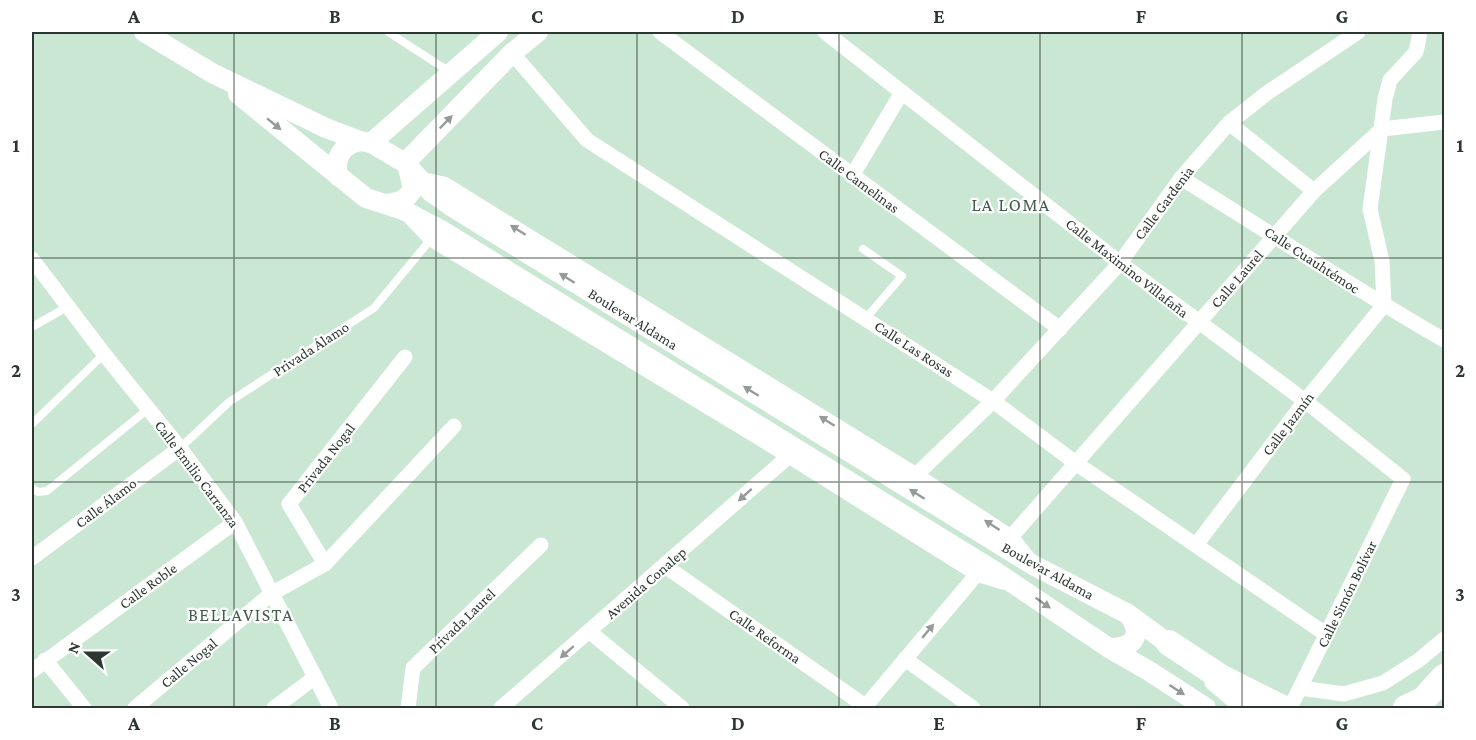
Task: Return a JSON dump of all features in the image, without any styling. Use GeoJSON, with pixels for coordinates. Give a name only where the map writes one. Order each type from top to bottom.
{"type":"FeatureCollection","features":[{"type":"Feature","properties":{"kind":"highway"},"geometry":{"type":"LineString","coordinates":[[1169,643],[1222,678],[1282,708]]}},
{"type":"Feature","properties":{"kind":"highway"},"geometry":{"type":"LineString","coordinates":[[1406,708],[1423,700],[1444,677]]}},
{"type":"Feature","properties":{"kind":"street"},"geometry":{"type":"LineString","coordinates":[[144,32],[212,74]]}},
{"type":"Feature","properties":{"kind":"street"},"geometry":{"type":"LineString","coordinates":[[338,176],[336,166],[343,149],[351,143],[365,142],[498,32]]}},
{"type":"Feature","properties":{"kind":"street"},"geometry":{"type":"LineString","coordinates":[[410,170],[512,53],[538,32]]}},
{"type":"Feature","properties":{"kind":"street","name":"Calle Camelinas"},"geometry":{"type":"LineString","coordinates":[[660,32],[1060,329]]}},
{"type":"Feature","properties":{"kind":"street","name":"Calle Maximino Villafaña"},"geometry":{"type":"LineString","coordinates":[[825,32],[1120,263],[1305,401],[1403,479]]}},
{"type":"Feature","properties":{"kind":"street","name":"Calle Gardenia"},"geometry":{"type":"LineString","coordinates":[[916,475],[993,401],[1120,263],[1181,178],[1229,123],[1267,93],[1358,32]]}},
{"type":"Feature","properties":{"kind":"street"},"geometry":{"type":"LineString","coordinates":[[1383,306],[1382,261],[1370,209],[1385,99],[1390,80],[1416,52],[1420,32]]}},
{"type":"Feature","properties":{"kind":"street","name":"Calle Las Rosas"},"geometry":{"type":"LineString","coordinates":[[512,53],[586,140],[993,401],[1077,464],[1327,634]]}},
{"type":"Feature","properties":{"kind":"street","name":"Boulevar Aldama"},"geometry":{"type":"LineString","coordinates":[[212,74],[326,128],[365,142],[410,170],[454,208],[1033,565],[1128,614],[1169,643],[1246,708]]}},
{"type":"Feature","properties":{"kind":"street","name":"Boulevar Aldama"},"geometry":{"type":"LineString","coordinates":[[212,74],[351,189],[366,198],[394,207],[441,230],[1020,586],[1109,648],[1206,708]]}},
{"type":"Feature","properties":{"kind":"street"},"geometry":{"type":"LineString","coordinates":[[852,176],[902,92]]}},
{"type":"Feature","properties":{"kind":"street"},"geometry":{"type":"LineString","coordinates":[[1382,129],[1444,122]]}},
{"type":"Feature","properties":{"kind":"street"},"geometry":{"type":"LineString","coordinates":[[1229,123],[1314,191]]}},
{"type":"Feature","properties":{"kind":"street","name":"Calle Laurel"},"geometry":{"type":"LineString","coordinates":[[1011,537],[1314,191],[1382,129]]}},
{"type":"Feature","properties":{"kind":"street"},"geometry":{"type":"LineString","coordinates":[[394,207],[407,199],[413,189],[410,170]]}},
{"type":"Feature","properties":{"kind":"street"},"geometry":{"type":"LineString","coordinates":[[410,170],[444,184],[916,475],[1011,537],[1033,565]]}},
{"type":"Feature","properties":{"kind":"street","name":"Calle Cuauhtémoc"},"geometry":{"type":"LineString","coordinates":[[1181,178],[1275,235],[1383,306],[1444,340]]}},
{"type":"Feature","properties":{"kind":"street","name":"Boulevar Aldama"},"geometry":{"type":"LineString","coordinates":[[394,207],[431,238],[789,456],[977,574],[1020,586]]}},
{"type":"Feature","properties":{"kind":"street","name":"Calle Emilio Carranza"},"geometry":{"type":"LineString","coordinates":[[32,259],[235,522],[331,708]]}},
{"type":"Feature","properties":{"kind":"street","name":"Calle Jazmín"},"geometry":{"type":"LineString","coordinates":[[1196,545],[1305,401],[1383,306]]}},
{"type":"Feature","properties":{"kind":"street","name":"Privada Nogal"},"geometry":{"type":"LineString","coordinates":[[325,564],[289,504],[405,357]]}},
{"type":"Feature","properties":{"kind":"street"},"geometry":{"type":"LineString","coordinates":[[271,594],[325,564],[454,426]]}},
{"type":"Feature","properties":{"kind":"street","name":"Calle Álamo"},"geometry":{"type":"LineString","coordinates":[[32,558],[180,448]]}},
{"type":"Feature","properties":{"kind":"street","name":"Avenida Conalep"},"geometry":{"type":"LineString","coordinates":[[501,708],[789,456]]}},
{"type":"Feature","properties":{"kind":"street","name":"Calle Simón Bolívar"},"geometry":{"type":"LineString","coordinates":[[1290,708],[1403,479]]}},
{"type":"Feature","properties":{"kind":"street","name":"Calle Roble"},"geometry":{"type":"LineString","coordinates":[[32,671],[235,522]]}},
{"type":"Feature","properties":{"kind":"street","name":"Privada Laurel"},"geometry":{"type":"LineString","coordinates":[[408,708],[413,668],[541,545]]}},
{"type":"Feature","properties":{"kind":"street","name":"Calle Reforma"},"geometry":{"type":"LineString","coordinates":[[665,566],[864,707]]}},
{"type":"Feature","properties":{"kind":"street"},"geometry":{"type":"LineString","coordinates":[[864,707],[977,574]]}},
{"type":"Feature","properties":{"kind":"street","name":"Calle Nogal"},"geometry":{"type":"LineString","coordinates":[[135,708],[271,594]]}},
{"type":"Feature","properties":{"kind":"street"},"geometry":{"type":"LineString","coordinates":[[1085,632],[1081,622],[1082,614],[1094,603],[1103,602]]}},
{"type":"Feature","properties":{"kind":"street"},"geometry":{"type":"LineString","coordinates":[[1109,648],[1121,649],[1130,645],[1136,635],[1136,624],[1128,614]]}},
{"type":"Feature","properties":{"kind":"street"},"geometry":{"type":"LineString","coordinates":[[590,632],[682,708]]}},
{"type":"Feature","properties":{"kind":"street"},"geometry":{"type":"LineString","coordinates":[[1300,688],[1344,694],[1383,683],[1419,660],[1444,639]]}},
{"type":"Feature","properties":{"kind":"street"},"geometry":{"type":"LineString","coordinates":[[904,659],[973,708]]}},
{"type":"Feature","properties":{"kind":"street"},"geometry":{"type":"LineString","coordinates":[[45,660],[84,708]]}},
{"type":"Feature","properties":{"kind":"street"},"geometry":{"type":"LineString","coordinates":[[274,708],[314,678]]}},
{"type":"Feature","properties":{"kind":"lane"},"geometry":{"type":"LineString","coordinates":[[388,32],[451,72]]}},
{"type":"Feature","properties":{"kind":"lane","name":"Privada Álamo"},"geometry":{"type":"LineString","coordinates":[[180,448],[229,402],[374,308],[431,238]]}},
{"type":"Feature","properties":{"kind":"lane"},"geometry":{"type":"LineString","coordinates":[[863,249],[902,276],[866,318]]}},
{"type":"Feature","properties":{"kind":"lane"},"geometry":{"type":"LineString","coordinates":[[32,327],[67,307]]}},
{"type":"Feature","properties":{"kind":"lane"},"geometry":{"type":"LineString","coordinates":[[32,424],[104,354]]}},
{"type":"Feature","properties":{"kind":"lane"},"geometry":{"type":"LineString","coordinates":[[32,488],[38,492],[47,491],[148,409]]}},
{"type":"Feature","properties":{"kind":"district","name":"LA LOMA"},"geometry":{"type":"Point","coordinates":[1011,205]}},
{"type":"Feature","properties":{"kind":"district","name":"BELLAVISTA"},"geometry":{"type":"Point","coordinates":[241,615]}}]}
